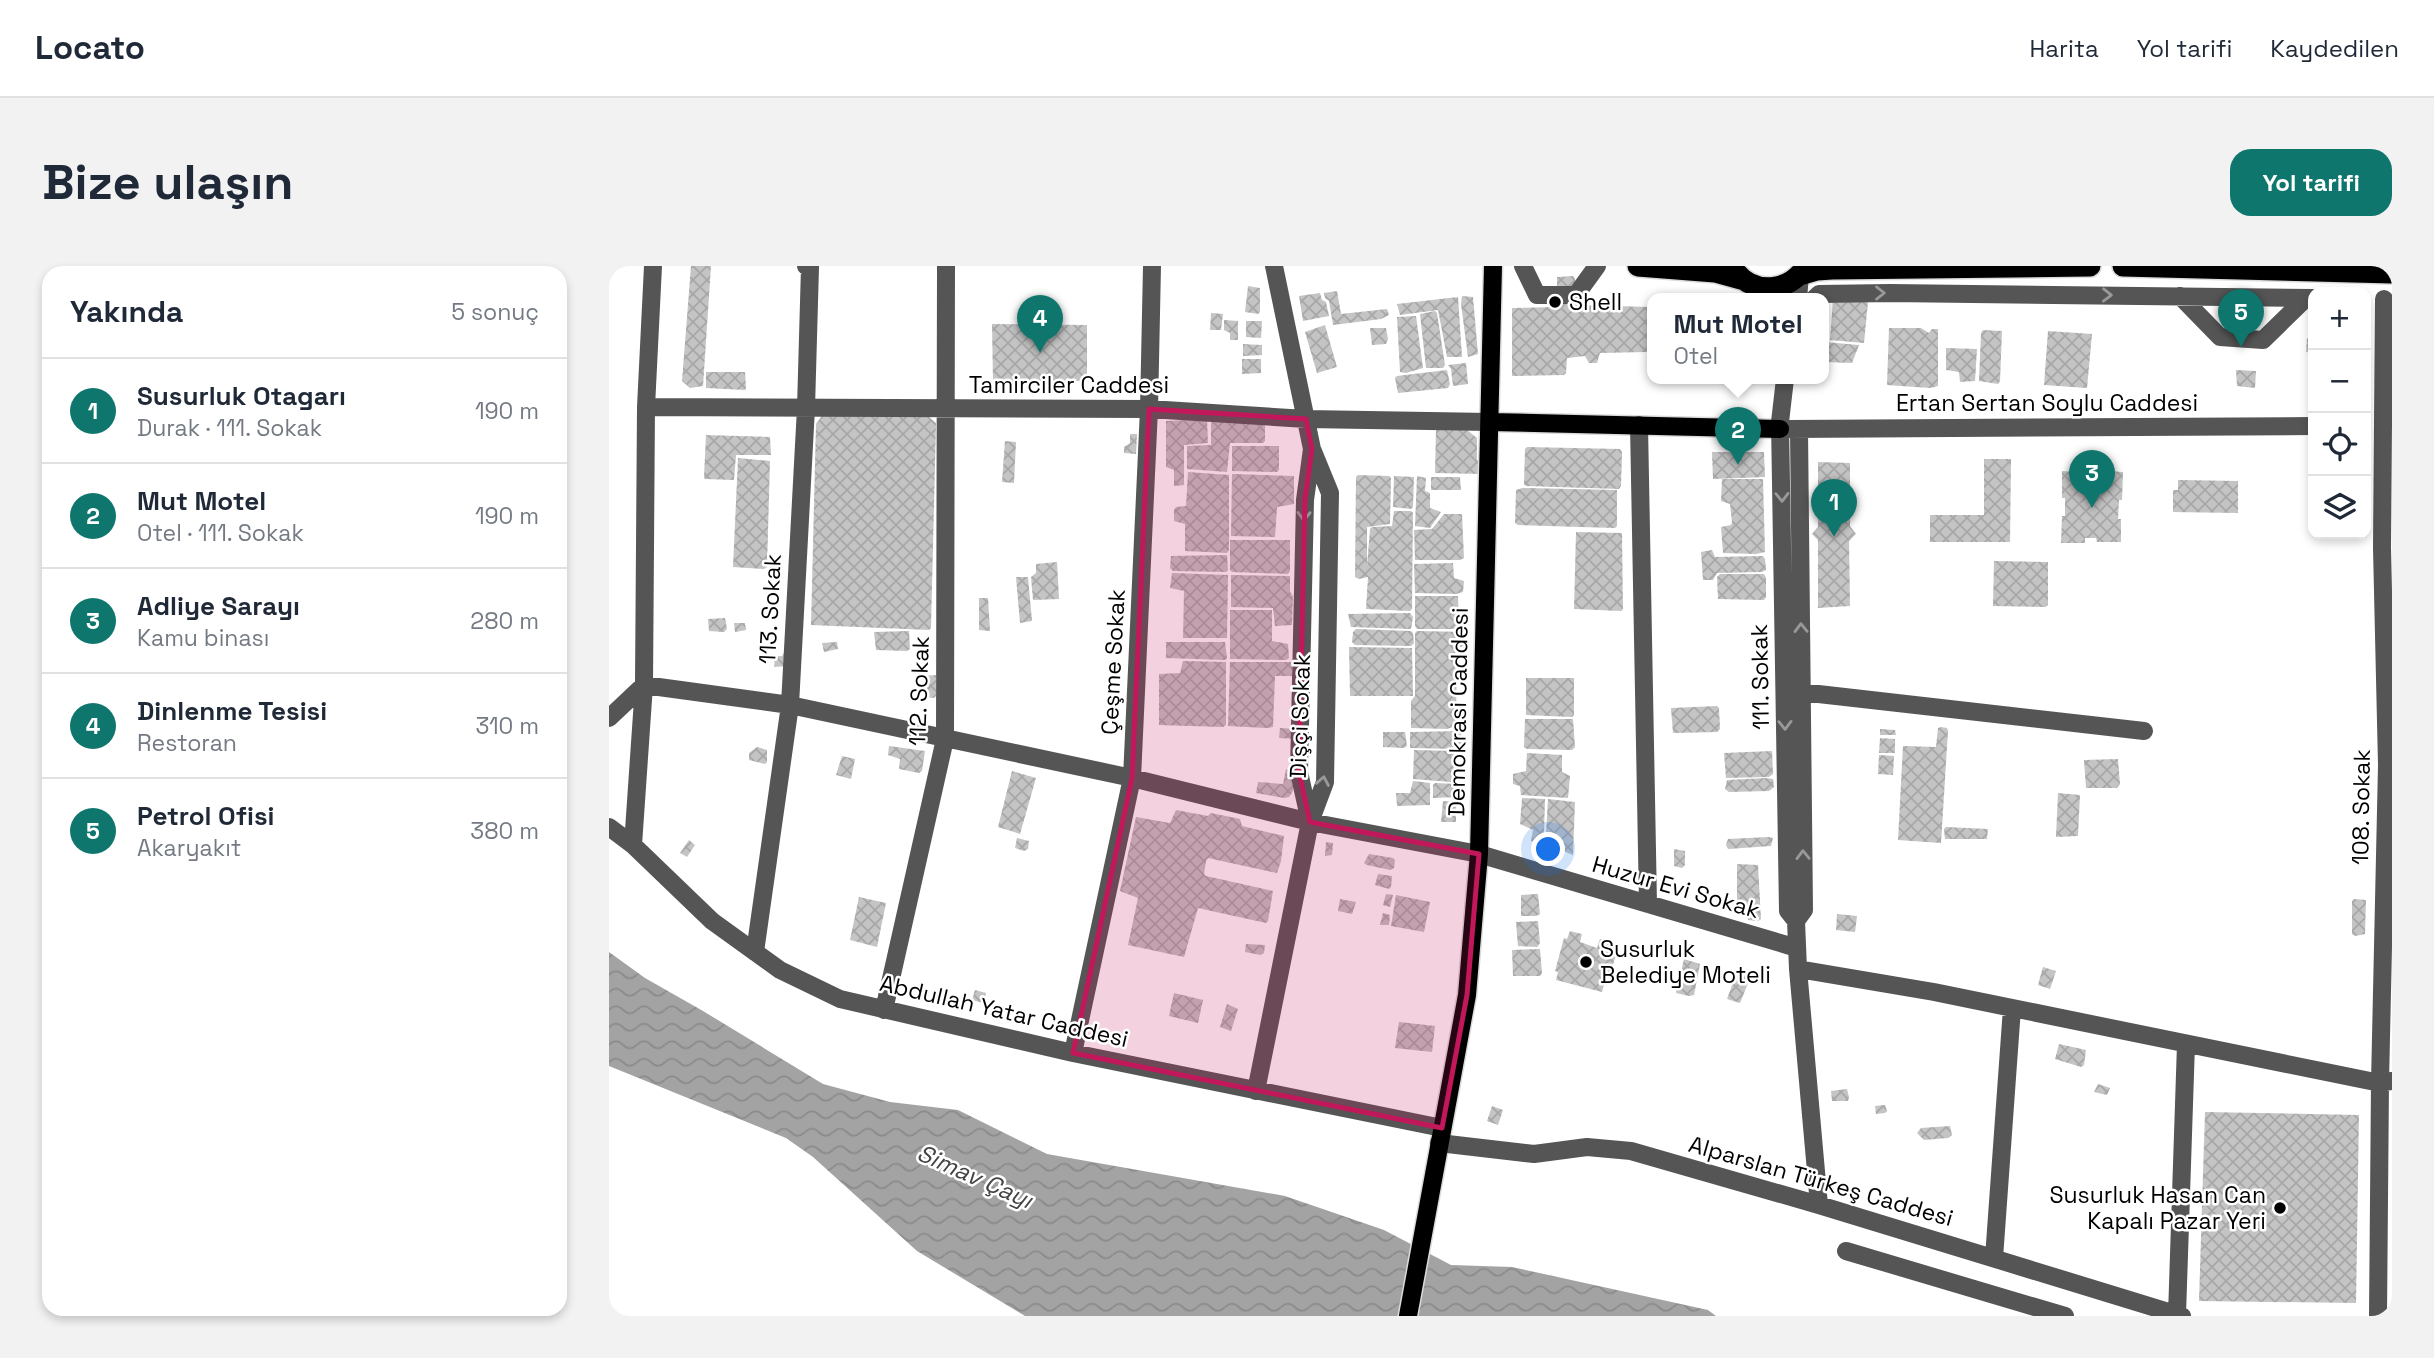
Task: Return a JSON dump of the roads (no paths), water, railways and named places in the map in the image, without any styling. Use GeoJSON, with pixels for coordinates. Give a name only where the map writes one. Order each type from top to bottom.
{"type":"FeatureCollection","features":[{"type":"Feature","properties":{"kind":"highway"},"geometry":{"type":"LineString","coordinates":[[1638,266],[1715,272],[1746,282],[1778,287],[1790,283],[1803,271],[1817,270],[2090,266]]}},
{"type":"Feature","properties":{"kind":"highway"},"geometry":{"type":"LineString","coordinates":[[2123,266],[2392,273]]}},
{"type":"Feature","properties":{"kind":"main road","name":"Demokrasi Caddesi"},"geometry":{"type":"LineString","coordinates":[[1408,1316],[1467,995],[1479,854],[1493,266]]}},
{"type":"Feature","properties":{"kind":"main road"},"geometry":{"type":"LineString","coordinates":[[1490,422],[1786,427]]}},
{"type":"Feature","properties":{"kind":"street"},"geometry":{"type":"LineString","coordinates":[[633,845],[644,685],[646,407],[653,266]]}},
{"type":"Feature","properties":{"kind":"street","name":"113. Sokak"},"geometry":{"type":"LineString","coordinates":[[755,952],[790,705],[806,408],[808,266]]}},
{"type":"Feature","properties":{"kind":"street","name":"112. Sokak"},"geometry":{"type":"LineString","coordinates":[[884,1010],[945,739],[946,266]]}},
{"type":"Feature","properties":{"kind":"street","name":"Çeşme Sokak"},"geometry":{"type":"LineString","coordinates":[[1073,1053],[1132,778],[1149,409],[1151,266]]}},
{"type":"Feature","properties":{"kind":"street"},"geometry":{"type":"LineString","coordinates":[[1274,266],[1312,449]]}},
{"type":"Feature","properties":{"kind":"street"},"geometry":{"type":"LineString","coordinates":[[1523,266],[1537,295],[1576,295],[1597,266]]}},
{"type":"Feature","properties":{"kind":"street"},"geometry":{"type":"LineString","coordinates":[[1799,293],[1803,271]]}},
{"type":"Feature","properties":{"kind":"street"},"geometry":{"type":"LineString","coordinates":[[1829,294],[2308,298]]}},
{"type":"Feature","properties":{"kind":"street"},"geometry":{"type":"LineString","coordinates":[[2180,296],[2220,337],[2263,340],[2308,299]]}},
{"type":"Feature","properties":{"kind":"street","name":"108. Sokak"},"geometry":{"type":"LineString","coordinates":[[2378,1316],[2386,1082],[2387,765],[2380,426],[2388,299]]}},
{"type":"Feature","properties":{"kind":"street"},"geometry":{"type":"LineString","coordinates":[[1774,384],[1786,427]]}},
{"type":"Feature","properties":{"kind":"street"},"geometry":{"type":"LineString","coordinates":[[1785,384],[1786,427]]}},
{"type":"Feature","properties":{"kind":"street","name":"Tamirciler Caddesi"},"geometry":{"type":"LineString","coordinates":[[646,407],[1149,409],[1306,418],[1490,422]]}},
{"type":"Feature","properties":{"kind":"street"},"geometry":{"type":"LineString","coordinates":[[1639,425],[1648,904]]}},
{"type":"Feature","properties":{"kind":"street","name":"Ertan Sertan Soylu Caddesi"},"geometry":{"type":"LineString","coordinates":[[1786,427],[2308,426]]}},
{"type":"Feature","properties":{"kind":"street","name":"111. Sokak"},"geometry":{"type":"LineString","coordinates":[[1786,427],[1793,692],[1804,910],[1796,921],[1797,948],[1819,1205]]}},
{"type":"Feature","properties":{"kind":"street","name":"Dişçi Sokak"},"geometry":{"type":"LineString","coordinates":[[1310,822],[1299,772],[1305,500],[1312,449]]}},
{"type":"Feature","properties":{"kind":"street","name":"Dişçi Sokak"},"geometry":{"type":"LineString","coordinates":[[1310,822],[1325,782],[1330,493],[1312,449]]}},
{"type":"Feature","properties":{"kind":"street"},"geometry":{"type":"LineString","coordinates":[[609,718],[644,685]]}},
{"type":"Feature","properties":{"kind":"street","name":"Huzur Evi Sokak"},"geometry":{"type":"LineString","coordinates":[[644,685],[790,705],[1132,778],[1310,822],[1479,854],[1797,948]]}},
{"type":"Feature","properties":{"kind":"street"},"geometry":{"type":"LineString","coordinates":[[1793,692],[2144,731]]}},
{"type":"Feature","properties":{"kind":"street"},"geometry":{"type":"LineString","coordinates":[[1256,1091],[1310,822]]}},
{"type":"Feature","properties":{"kind":"street","name":"Abdullah Yatar Caddesi"},"geometry":{"type":"LineString","coordinates":[[609,827],[633,845],[712,921],[781,970],[840,999],[1073,1053],[1256,1091],[1439,1142]]}},
{"type":"Feature","properties":{"kind":"street"},"geometry":{"type":"LineString","coordinates":[[1798,969],[1934,992],[2386,1082]]}},
{"type":"Feature","properties":{"kind":"street"},"geometry":{"type":"LineString","coordinates":[[1994,1258],[2012,1008]]}},
{"type":"Feature","properties":{"kind":"street"},"geometry":{"type":"LineString","coordinates":[[2180,1315],[2186,1044]]}},
{"type":"Feature","properties":{"kind":"street","name":"Alparslan Türkeş Caddesi"},"geometry":{"type":"LineString","coordinates":[[1439,1142],[1534,1154],[1587,1147],[1631,1151],[2180,1315]]}},
{"type":"Feature","properties":{"kind":"street"},"geometry":{"type":"LineString","coordinates":[[1846,1251],[2065,1316]]}},
{"type":"Feature","properties":{"kind":"water","name":"Simav Çayı"},"geometry":{"type":"Polygon","coordinates":[[[609,952],[645,978],[823,1084],[890,1102],[958,1110],[1047,1154],[1285,1196],[1384,1230],[1451,1265],[1512,1267],[1708,1310],[1716,1316],[1025,1316],[917,1251],[813,1157],[786,1138],[609,1066],[609,952]]]}},
{"type":"Feature","properties":{"kind":"place","name":"Shell"},"geometry":{"type":"Point","coordinates":[1555,302]}},
{"type":"Feature","properties":{"kind":"place","name":"Petrol Ofisi"},"geometry":{"type":"Point","coordinates":[2241,347]}},
{"type":"Feature","properties":{"kind":"place","name":"Dinlenme Tesisi"},"geometry":{"type":"Point","coordinates":[1040,353]}},
{"type":"Feature","properties":{"kind":"place","name":"Mut Motel"},"geometry":{"type":"Point","coordinates":[1738,465]}},
{"type":"Feature","properties":{"kind":"place","name":"Adliye Sarayı"},"geometry":{"type":"Point","coordinates":[2092,508]}},
{"type":"Feature","properties":{"kind":"place","name":"Susurluk Otagarı"},"geometry":{"type":"Point","coordinates":[1834,537]}},
{"type":"Feature","properties":{"kind":"place","name":"Susurluk Belediye Moteli"},"geometry":{"type":"Point","coordinates":[1586,962]}},
{"type":"Feature","properties":{"kind":"place","name":"Susurluk Hasan Can Kapalı Pazar Yeri"},"geometry":{"type":"Point","coordinates":[2280,1208]}}]}
